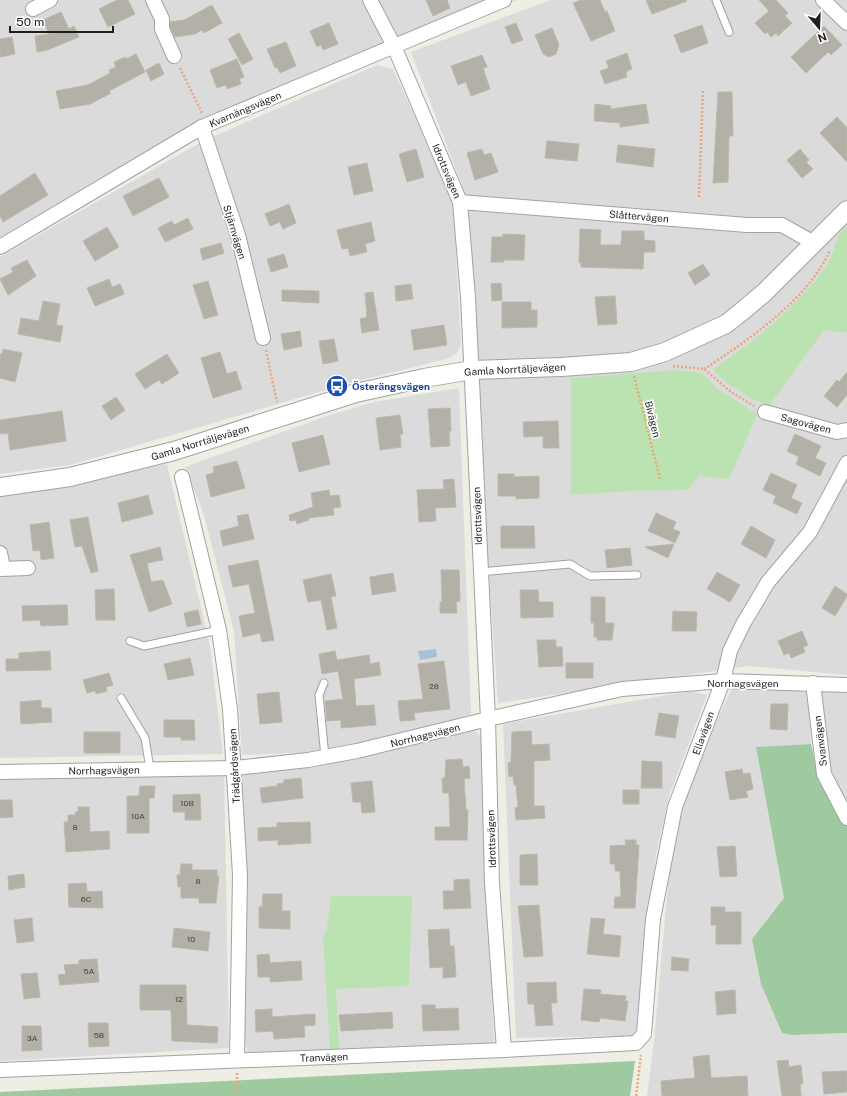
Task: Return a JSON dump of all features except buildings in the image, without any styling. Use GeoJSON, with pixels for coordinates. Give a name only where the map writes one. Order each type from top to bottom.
{"type":"FeatureCollection","features":[{"type":"Feature","properties":{"kind":"street"},"geometry":{"type":"LineString","coordinates":[[33,9],[50,0]]}},
{"type":"Feature","properties":{"kind":"street"},"geometry":{"type":"LineString","coordinates":[[153,0],[162,19],[162,30],[174,56]]}},
{"type":"Feature","properties":{"kind":"street","name":"Idrottsvägen"},"geometry":{"type":"LineString","coordinates":[[370,0],[394,46],[460,202],[468,297],[472,370],[480,572],[488,719],[492,884],[504,1050]]}},
{"type":"Feature","properties":{"kind":"street","name":"Kvarnängsvägen"},"geometry":{"type":"LineString","coordinates":[[0,247],[205,126],[504,0]]}},
{"type":"Feature","properties":{"kind":"street"},"geometry":{"type":"LineString","coordinates":[[823,0],[847,23]]}},
{"type":"Feature","properties":{"kind":"street","name":"Stjärnvägen"},"geometry":{"type":"LineString","coordinates":[[205,126],[238,235],[264,338]]}},
{"type":"Feature","properties":{"kind":"street","name":"Slåttervägen"},"geometry":{"type":"LineString","coordinates":[[460,202],[747,225],[782,225],[814,243]]}},
{"type":"Feature","properties":{"kind":"street","name":"Gamla Norrtäljevägen"},"geometry":{"type":"LineString","coordinates":[[0,487],[77,475],[174,451],[356,393],[472,370],[561,367],[631,362],[665,352],[726,324],[765,292],[847,210]]}},
{"type":"Feature","properties":{"kind":"street","name":"Sagovägen"},"geometry":{"type":"LineString","coordinates":[[765,412],[837,432],[847,430]]}},
{"type":"Feature","properties":{"kind":"street","name":"Ellavägen"},"geometry":{"type":"LineString","coordinates":[[644,1034],[653,919],[675,807],[723,681],[730,651],[743,624],[768,582],[810,532],[847,463]]}},
{"type":"Feature","properties":{"kind":"street","name":"Trädgårdsvägen"},"geometry":{"type":"LineString","coordinates":[[182,477],[219,630],[230,709],[240,875],[237,1060]]}},
{"type":"Feature","properties":{"kind":"street"},"geometry":{"type":"LineString","coordinates":[[0,553],[1,568],[28,568]]}},
{"type":"Feature","properties":{"kind":"street","name":"Norrhagsvägen"},"geometry":{"type":"LineString","coordinates":[[0,772],[234,768],[357,752],[488,719],[622,689],[723,681],[847,685]]}},
{"type":"Feature","properties":{"kind":"street","name":"Svanvägen"},"geometry":{"type":"LineString","coordinates":[[813,683],[824,774],[847,818]]}},
{"type":"Feature","properties":{"kind":"street","name":"Tranvägen"},"geometry":{"type":"LineString","coordinates":[[0,1070],[504,1050],[636,1043],[644,1034]]}},
{"type":"Feature","properties":{"kind":"lane"},"geometry":{"type":"LineString","coordinates":[[716,0],[729,32]]}},
{"type":"Feature","properties":{"kind":"lane"},"geometry":{"type":"LineString","coordinates":[[480,572],[570,564],[590,576],[637,575]]}},
{"type":"Feature","properties":{"kind":"lane"},"geometry":{"type":"LineString","coordinates":[[130,641],[144,646],[219,630]]}},
{"type":"Feature","properties":{"kind":"lane"},"geometry":{"type":"LineString","coordinates":[[324,683],[319,695],[325,757]]}},
{"type":"Feature","properties":{"kind":"lane"},"geometry":{"type":"LineString","coordinates":[[121,698],[145,738],[150,769]]}},
{"type":"Feature","properties":{"kind":"path"},"geometry":{"type":"LineString","coordinates":[[174,56],[205,126]]}},
{"type":"Feature","properties":{"kind":"path"},"geometry":{"type":"LineString","coordinates":[[699,197],[703,91]]}},
{"type":"Feature","properties":{"kind":"path"},"geometry":{"type":"LineString","coordinates":[[765,412],[731,392],[704,369],[744,343],[776,317],[824,264],[832,244]]}},
{"type":"Feature","properties":{"kind":"path"},"geometry":{"type":"LineString","coordinates":[[264,338],[281,417]]}},
{"type":"Feature","properties":{"kind":"path","name":"Bivägen"},"geometry":{"type":"LineString","coordinates":[[631,362],[660,479]]}},
{"type":"Feature","properties":{"kind":"path"},"geometry":{"type":"LineString","coordinates":[[636,1096],[644,1034]]}},
{"type":"Feature","properties":{"kind":"path"},"geometry":{"type":"LineString","coordinates":[[237,1060],[237,1096]]}},
{"type":"Feature","properties":{"kind":"shaded area"},"geometry":{"type":"Polygon","coordinates":[[[0,0],[517,0],[147,155],[0,241],[0,0]]]}},
{"type":"Feature","properties":{"kind":"shaded area"},"geometry":{"type":"Polygon","coordinates":[[[550,0],[847,0],[847,675],[749,666],[498,703],[461,183],[411,52],[550,0]]]}},
{"type":"Feature","properties":{"kind":"shaded area"},"geometry":{"type":"Polygon","coordinates":[[[377,65],[393,69],[453,200],[461,345],[456,354],[446,359],[350,383],[70,465],[0,474],[0,257],[201,142],[377,65]]]}},
{"type":"Feature","properties":{"kind":"shaded area"},"geometry":{"type":"Polygon","coordinates":[[[459,388],[471,714],[398,738],[318,752],[242,755],[234,631],[203,512],[185,467],[330,415],[374,402],[459,388]]]}},
{"type":"Feature","properties":{"kind":"shaded area"},"geometry":{"type":"Polygon","coordinates":[[[167,464],[210,646],[223,754],[0,758],[0,497],[167,464]]]}},
{"type":"Feature","properties":{"kind":"shaded area"},"geometry":{"type":"Polygon","coordinates":[[[735,682],[802,689],[808,694],[811,744],[756,747],[784,898],[752,939],[782,1033],[792,1035],[847,1033],[847,1096],[647,1096],[654,1041],[675,807],[735,682]]]}},
{"type":"Feature","properties":{"kind":"shaded area"},"geometry":{"type":"Polygon","coordinates":[[[822,687],[847,690],[847,810],[822,745],[822,687]]]}},
{"type":"Feature","properties":{"kind":"shaded area"},"geometry":{"type":"Polygon","coordinates":[[[690,691],[707,695],[669,796],[656,855],[648,929],[641,1028],[631,1036],[516,1038],[503,724],[690,691]]]}},
{"type":"Feature","properties":{"kind":"shaded area"},"geometry":{"type":"Polygon","coordinates":[[[474,730],[482,737],[494,1043],[248,1054],[245,1041],[242,776],[252,772],[272,771],[383,753],[474,730]]]}},
{"type":"Feature","properties":{"kind":"shaded area"},"geometry":{"type":"Polygon","coordinates":[[[224,768],[229,1048],[0,1061],[0,779],[224,768]]]}},
{"type":"Feature","properties":{"kind":"green space"},"geometry":{"type":"Polygon","coordinates":[[[847,226],[847,333],[824,330],[769,406],[747,396],[720,377],[714,371],[715,368],[775,322],[802,296],[826,266],[837,240],[847,226]]]}},
{"type":"Feature","properties":{"kind":"green space"},"geometry":{"type":"Polygon","coordinates":[[[678,370],[702,373],[717,388],[757,414],[729,479],[699,476],[688,490],[627,491],[571,495],[571,378],[678,370]]]}},
{"type":"Feature","properties":{"kind":"green space"},"geometry":{"type":"Polygon","coordinates":[[[811,744],[815,762],[827,794],[847,826],[847,1033],[792,1035],[782,1033],[761,984],[752,939],[784,898],[756,747],[811,744]]]}},
{"type":"Feature","properties":{"kind":"green space"},"geometry":{"type":"Polygon","coordinates":[[[331,896],[412,896],[409,986],[336,989],[339,1050],[330,1050],[323,939],[327,928],[331,896]]]}},
{"type":"Feature","properties":{"kind":"green space"},"geometry":{"type":"Polygon","coordinates":[[[635,1061],[630,1096],[0,1096],[0,1092],[635,1061]]]}},
{"type":"Feature","properties":{"kind":"water"},"geometry":{"type":"Polygon","coordinates":[[[436,649],[437,657],[420,660],[418,651],[436,649]]]}},
{"type":"Feature","properties":{"kind":"place","name":"Österängsvägen"},"geometry":{"type":"Point","coordinates":[337,386]}}]}
